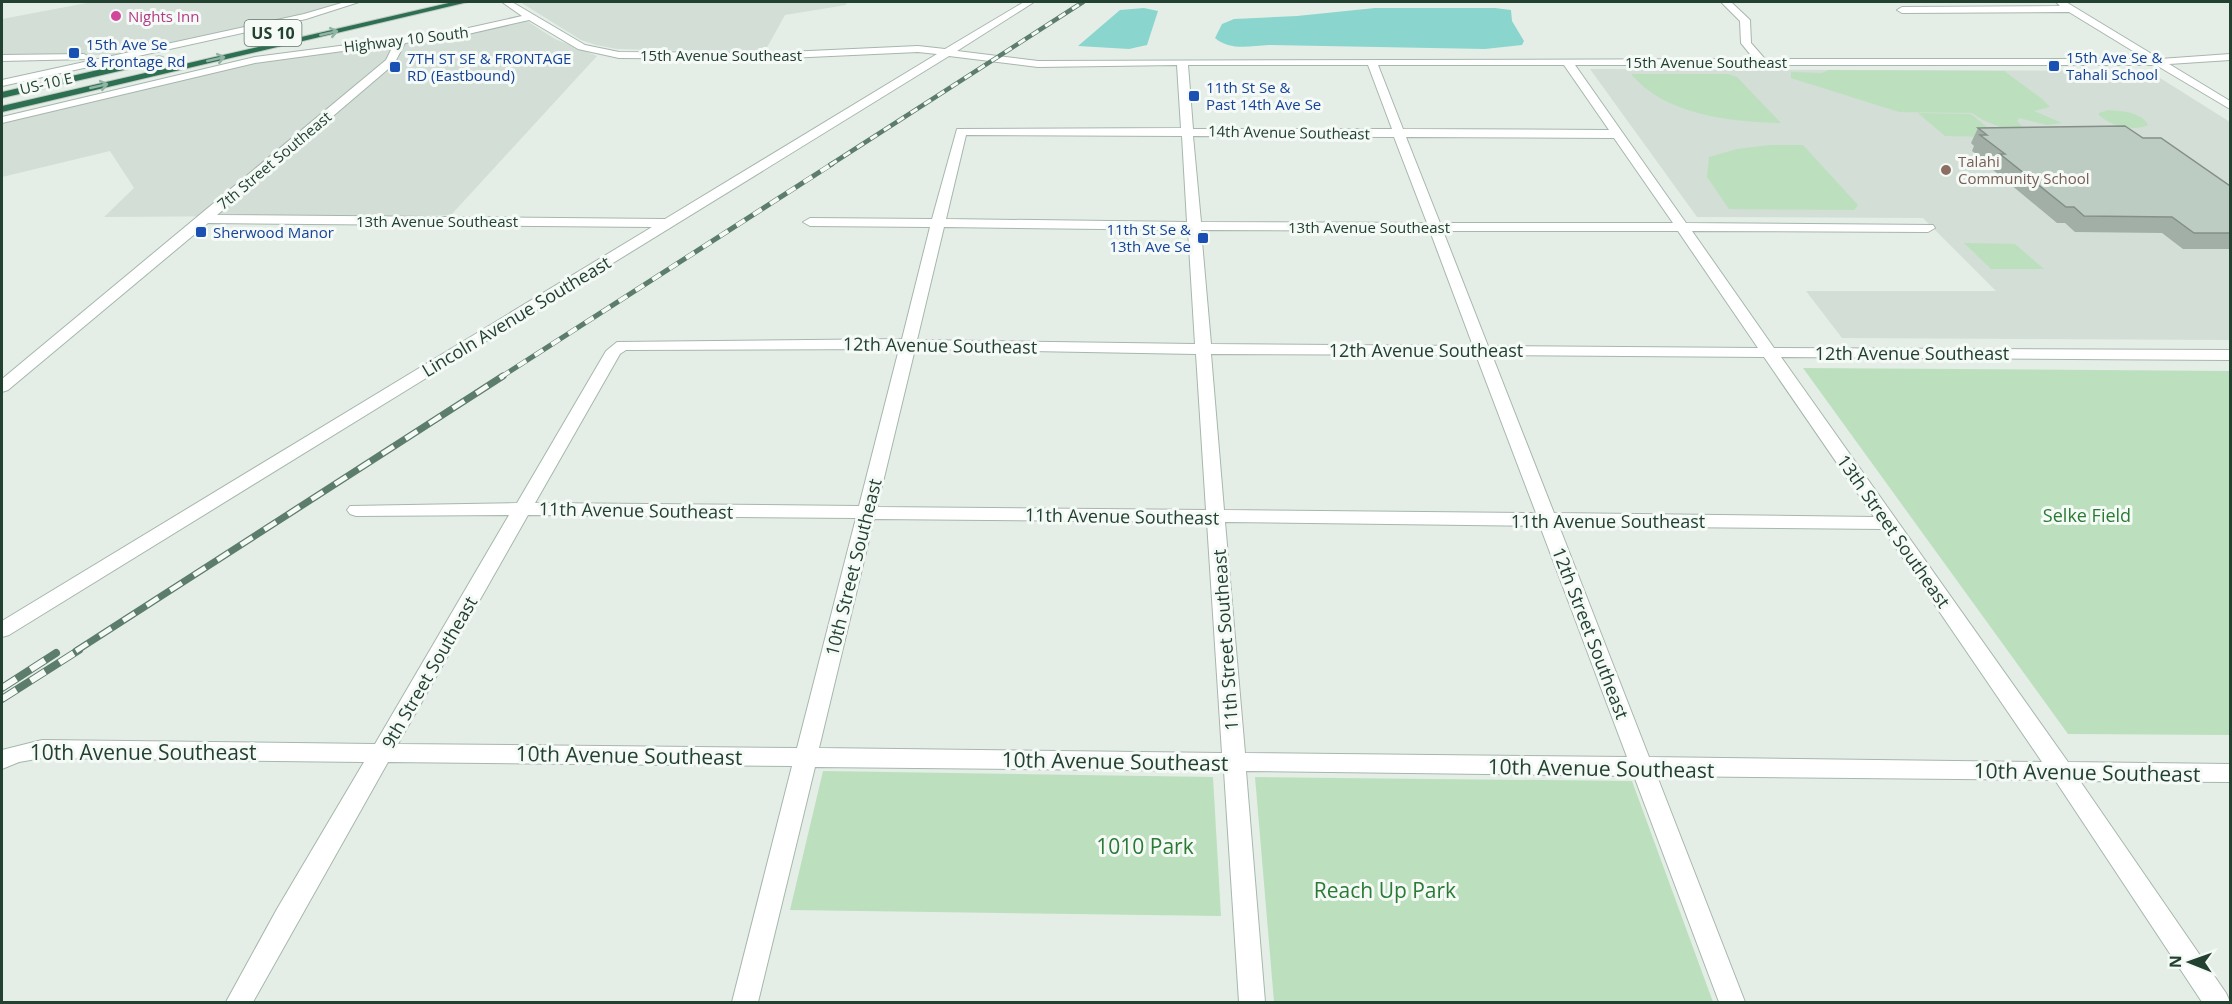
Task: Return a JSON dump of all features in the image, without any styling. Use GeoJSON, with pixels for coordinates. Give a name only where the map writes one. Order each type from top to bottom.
{"type":"FeatureCollection","features":[{"type":"Feature","properties":{"kind":"highway","name":"US-10 E"},"geometry":{"type":"LineString","coordinates":[[2,109],[464,2]]}},
{"type":"Feature","properties":{"kind":"highway","name":"US 10"},"geometry":{"type":"LineString","coordinates":[[2,95],[343,17]]}},
{"type":"Feature","properties":{"kind":"street"},"geometry":{"type":"LineString","coordinates":[[2,84],[306,16],[354,2]]}},
{"type":"Feature","properties":{"kind":"street","name":"15th Avenue Southeast"},"geometry":{"type":"LineString","coordinates":[[506,2],[582,46],[619,55],[766,56],[918,49],[949,51],[1038,64],[2158,62],[2230,57]]}},
{"type":"Feature","properties":{"kind":"street","name":"Lincoln Avenue Southeast"},"geometry":{"type":"LineString","coordinates":[[2,630],[1030,2]]}},
{"type":"Feature","properties":{"kind":"street"},"geometry":{"type":"LineString","coordinates":[[1726,2],[1745,20],[1748,26],[1746,43],[1761,62]]}},
{"type":"Feature","properties":{"kind":"street"},"geometry":{"type":"LineString","coordinates":[[2060,2],[2230,106]]}},
{"type":"Feature","properties":{"kind":"street"},"geometry":{"type":"LineString","coordinates":[[1902,10],[2073,9]]}},
{"type":"Feature","properties":{"kind":"street","name":"Highway 10 South"},"geometry":{"type":"LineString","coordinates":[[2,120],[255,60],[295,53],[399,43],[473,31],[529,17]]}},
{"type":"Feature","properties":{"kind":"street","name":"7th Street Southeast"},"geometry":{"type":"LineString","coordinates":[[2,387],[390,62],[399,43]]}},
{"type":"Feature","properties":{"kind":"street"},"geometry":{"type":"LineString","coordinates":[[2,58],[119,57]]}},
{"type":"Feature","properties":{"kind":"street","name":"11th Street Southeast"},"geometry":{"type":"LineString","coordinates":[[1182,62],[1252,1002]]}},
{"type":"Feature","properties":{"kind":"street","name":"13th Street Southeast"},"geometry":{"type":"LineString","coordinates":[[1568,62],[2062,772],[2217,1002]]}},
{"type":"Feature","properties":{"kind":"street","name":"12th Street Southeast"},"geometry":{"type":"LineString","coordinates":[[1372,63],[1732,1002]]}},
{"type":"Feature","properties":{"kind":"street","name":"14th Avenue Southeast"},"geometry":{"type":"LineString","coordinates":[[961,131],[1187,130],[1616,134]]}},
{"type":"Feature","properties":{"kind":"street","name":"10th Street Southeast"},"geometry":{"type":"LineString","coordinates":[[745,1002],[961,131]]}},
{"type":"Feature","properties":{"kind":"street","name":"13th Avenue Southeast"},"geometry":{"type":"LineString","coordinates":[[205,219],[669,223]]}},
{"type":"Feature","properties":{"kind":"street","name":"13th Avenue Southeast"},"geometry":{"type":"LineString","coordinates":[[810,222],[1435,228],[1928,228]]}},
{"type":"Feature","properties":{"kind":"street","name":"12th Avenue Southeast"},"geometry":{"type":"LineString","coordinates":[[622,345],[908,344],[1203,349],[2230,355]]}},
{"type":"Feature","properties":{"kind":"street","name":"9th Street Southeast"},"geometry":{"type":"LineString","coordinates":[[239,1002],[614,351],[622,345]]}},
{"type":"Feature","properties":{"kind":"street","name":"11th Avenue Southeast"},"geometry":{"type":"LineString","coordinates":[[356,510],[523,509],[1888,523]]}},
{"type":"Feature","properties":{"kind":"street","name":"10th Avenue Southeast"},"geometry":{"type":"LineString","coordinates":[[2,760],[15,754],[42,749],[2230,774]]}},
{"type":"Feature","properties":{"kind":"shaded area"},"geometry":{"type":"Polygon","coordinates":[[[92,2],[361,2],[275,25],[122,55],[2,55],[2,19],[92,2]]]}},
{"type":"Feature","properties":{"kind":"shaded area"},"geometry":{"type":"Polygon","coordinates":[[[520,2],[847,2],[846,5],[785,15],[764,53],[617,49],[596,45],[581,40],[520,2]]]}},
{"type":"Feature","properties":{"kind":"shaded area"},"geometry":{"type":"Polygon","coordinates":[[[527,21],[555,39],[597,56],[451,215],[104,217],[134,188],[110,151],[2,177],[2,122],[255,62],[298,55],[439,40],[527,21]]]}},
{"type":"Feature","properties":{"kind":"shaded area","name":"Talahi Community School"},"geometry":{"type":"Polygon","coordinates":[[[1590,69],[2149,71],[2230,122],[2230,340],[1842,338],[1806,291],[1996,291],[1923,218],[1697,217],[1590,69]]]}},
{"type":"Feature","properties":{"kind":"green space"},"geometry":{"type":"Polygon","coordinates":[[[1829,70],[2004,71],[2050,107],[2034,111],[2062,123],[2047,125],[2019,118],[2017,121],[2024,128],[2000,127],[1972,113],[1899,112],[1791,78],[1791,72],[1822,73],[1829,70]]]}},
{"type":"Feature","properties":{"kind":"green space"},"geometry":{"type":"Polygon","coordinates":[[[1631,74],[1728,74],[1737,77],[1781,123],[1741,121],[1700,114],[1662,99],[1645,88],[1631,74]]]}},
{"type":"Feature","properties":{"kind":"green space"},"geometry":{"type":"Polygon","coordinates":[[[2108,110],[2136,115],[2148,125],[2129,128],[2116,125],[2099,115],[2108,110]]]}},
{"type":"Feature","properties":{"kind":"green space"},"geometry":{"type":"Polygon","coordinates":[[[1918,113],[1971,114],[1999,137],[1945,136],[1918,113]]]}},
{"type":"Feature","properties":{"kind":"green space"},"geometry":{"type":"Polygon","coordinates":[[[1771,145],[1803,145],[1858,205],[1854,210],[1729,209],[1707,177],[1709,157],[1737,149],[1771,145]]]}},
{"type":"Feature","properties":{"kind":"green space"},"geometry":{"type":"Polygon","coordinates":[[[1964,243],[2015,244],[2044,269],[1991,269],[1964,243]]]}},
{"type":"Feature","properties":{"kind":"green space","name":"Selke Field"},"geometry":{"type":"Polygon","coordinates":[[[1803,368],[2230,371],[2230,735],[2068,734],[1803,368]]]}},
{"type":"Feature","properties":{"kind":"green space","name":"1010 Park"},"geometry":{"type":"Polygon","coordinates":[[[823,771],[1213,777],[1221,916],[790,910],[823,771]]]}},
{"type":"Feature","properties":{"kind":"green space","name":"Reach Up Park"},"geometry":{"type":"Polygon","coordinates":[[[1255,777],[1632,781],[1713,1002],[1274,1002],[1255,777]]]}},
{"type":"Feature","properties":{"kind":"water"},"geometry":{"type":"Polygon","coordinates":[[[1144,8],[1158,11],[1147,45],[1129,49],[1078,46],[1120,10],[1144,8]]]}},
{"type":"Feature","properties":{"kind":"water"},"geometry":{"type":"Polygon","coordinates":[[[1375,8],[1511,10],[1512,21],[1524,41],[1522,45],[1485,49],[1269,45],[1240,47],[1227,45],[1215,38],[1222,24],[1234,19],[1297,16],[1375,8]]]}},
{"type":"Feature","properties":{"kind":"building","name":"Talahi Community School"},"geometry":{"type":"Polygon","coordinates":[[[2125,126],[2143,138],[2161,138],[2230,186],[2230,233],[2194,233],[2172,217],[2084,216],[2074,207],[2066,207],[2000,154],[2005,154],[1980,135],[1987,135],[1978,128],[2125,126]]]}},
{"type":"Feature","properties":{"kind":"railway"},"geometry":{"type":"LineString","coordinates":[[830,165],[1083,2]]}},
{"type":"Feature","properties":{"kind":"railway"},"geometry":{"type":"LineString","coordinates":[[501,377],[832,164]]}},
{"type":"Feature","properties":{"kind":"railway"},"geometry":{"type":"LineString","coordinates":[[76,651],[503,376]]}},
{"type":"Feature","properties":{"kind":"railway"},"geometry":{"type":"LineString","coordinates":[[2,699],[79,650]]}},
{"type":"Feature","properties":{"kind":"railway"},"geometry":{"type":"LineString","coordinates":[[2,688],[56,653]]}},
{"type":"Feature","properties":{"kind":"place","name":"Nights Inn"},"geometry":{"type":"Point","coordinates":[116,16]}},
{"type":"Feature","properties":{"kind":"place","name":"15th Ave Se & Frontage Rd"},"geometry":{"type":"Point","coordinates":[74,53]}},
{"type":"Feature","properties":{"kind":"place","name":"15th Ave Se & Tahali School"},"geometry":{"type":"Point","coordinates":[2054,66]}},
{"type":"Feature","properties":{"kind":"place","name":"7TH ST SE & FRONTAGE RD (Eastbound)"},"geometry":{"type":"Point","coordinates":[395,67]}},
{"type":"Feature","properties":{"kind":"place","name":"11th St Se & Past 14th Ave Se"},"geometry":{"type":"Point","coordinates":[1194,96]}},
{"type":"Feature","properties":{"kind":"place","name":"Talahi Community School"},"geometry":{"type":"Point","coordinates":[1946,170]}},
{"type":"Feature","properties":{"kind":"place","name":"Sherwood Manor"},"geometry":{"type":"Point","coordinates":[201,232]}},
{"type":"Feature","properties":{"kind":"place","name":"11th St Se & 13th Ave Se"},"geometry":{"type":"Point","coordinates":[1203,238]}}]}
